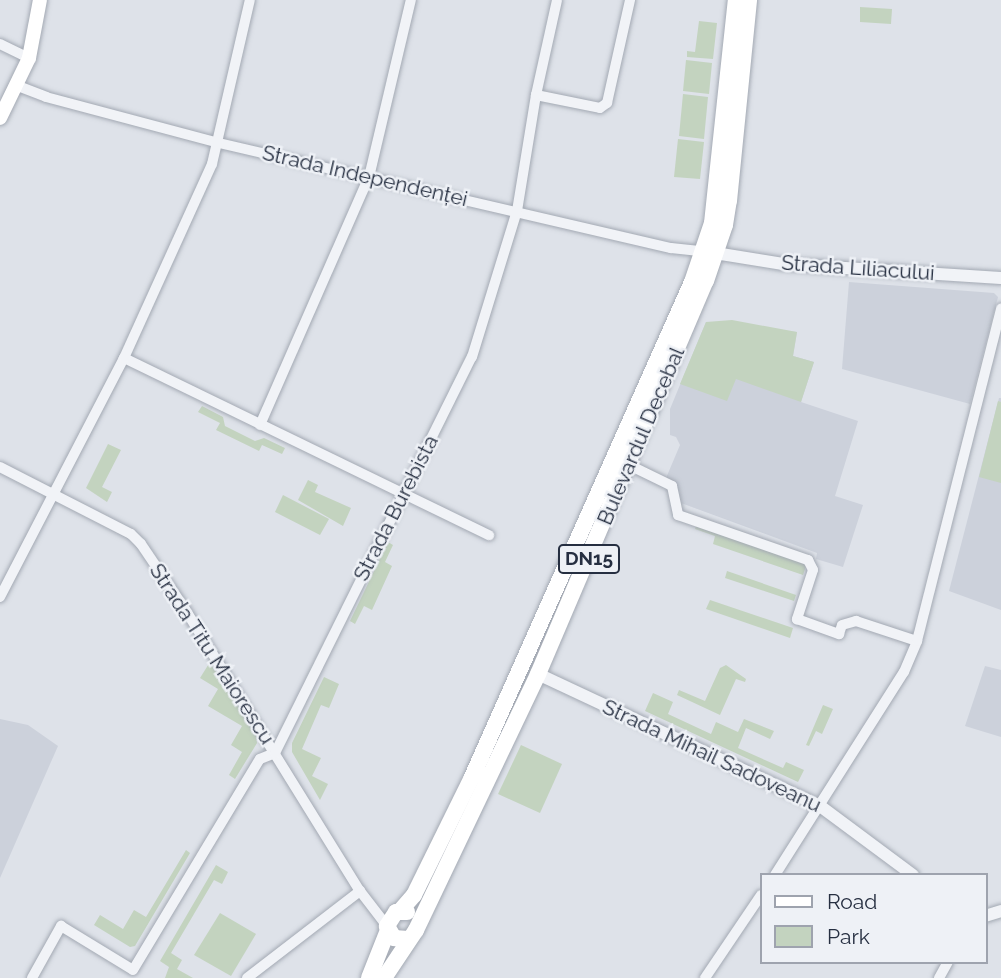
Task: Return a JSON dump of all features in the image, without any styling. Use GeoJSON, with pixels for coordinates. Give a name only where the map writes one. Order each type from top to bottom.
{"type":"FeatureCollection","features":[{"type":"Feature","properties":{"kind":"main road"},"geometry":{"type":"LineString","coordinates":[[0,118],[18,86],[29,58],[40,0]]}},
{"type":"Feature","properties":{"kind":"main road","name":"Bulevardul Decebal"},"geometry":{"type":"LineString","coordinates":[[369,978],[393,920],[409,902],[422,879],[537,635],[709,252],[736,0]]}},
{"type":"Feature","properties":{"kind":"main road","name":"Bulevardul Decebal"},"geometry":{"type":"LineString","coordinates":[[384,978],[412,931],[538,674],[629,465],[729,201],[749,0]]}},
{"type":"Feature","properties":{"kind":"main road"},"geometry":{"type":"LineString","coordinates":[[413,915],[412,931],[399,940],[393,920],[413,915]]}},
{"type":"Feature","properties":{"kind":"street"},"geometry":{"type":"LineString","coordinates":[[0,597],[57,494],[124,358],[212,164],[250,0]]}},
{"type":"Feature","properties":{"kind":"street"},"geometry":{"type":"LineString","coordinates":[[260,425],[369,177],[411,0]]}},
{"type":"Feature","properties":{"kind":"street","name":"Strada Burebista"},"geometry":{"type":"LineString","coordinates":[[134,974],[260,759],[275,753],[472,357],[517,211],[536,95],[557,0]]}},
{"type":"Feature","properties":{"kind":"street"},"geometry":{"type":"LineString","coordinates":[[536,95],[600,108],[607,103],[630,0]]}},
{"type":"Feature","properties":{"kind":"street"},"geometry":{"type":"LineString","coordinates":[[0,44],[29,58]]}},
{"type":"Feature","properties":{"kind":"street","name":"Strada Independenței"},"geometry":{"type":"LineString","coordinates":[[18,86],[46,97],[219,142],[671,248],[709,252]]}},
{"type":"Feature","properties":{"kind":"street","name":"Strada Liliacului"},"geometry":{"type":"LineString","coordinates":[[709,252],[783,264],[1001,278]]}},
{"type":"Feature","properties":{"kind":"street"},"geometry":{"type":"LineString","coordinates":[[776,873],[904,672],[917,640],[1001,308]]}},
{"type":"Feature","properties":{"kind":"street"},"geometry":{"type":"LineString","coordinates":[[124,358],[489,535]]}},
{"type":"Feature","properties":{"kind":"street"},"geometry":{"type":"LineString","coordinates":[[629,465],[673,486],[678,515],[808,560],[813,570],[797,619],[839,634],[842,625],[856,621],[917,640]]}},
{"type":"Feature","properties":{"kind":"street","name":"Strada Titu Maiorescu"},"geometry":{"type":"LineString","coordinates":[[0,467],[131,534],[141,544],[367,903],[393,920]]}},
{"type":"Feature","properties":{"kind":"street","name":"Strada Mihail Sadoveanu"},"geometry":{"type":"LineString","coordinates":[[538,674],[820,806],[909,873]]}},
{"type":"Feature","properties":{"kind":"street"},"geometry":{"type":"LineString","coordinates":[[247,978],[360,891]]}},
{"type":"Feature","properties":{"kind":"street"},"geometry":{"type":"LineString","coordinates":[[705,978],[760,896]]}},
{"type":"Feature","properties":{"kind":"street"},"geometry":{"type":"LineString","coordinates":[[32,978],[61,926],[134,974]]}},
{"type":"Feature","properties":{"kind":"shaded area"},"geometry":{"type":"Polygon","coordinates":[[[849,282],[994,293],[998,297],[970,404],[842,369],[849,282]]]}},
{"type":"Feature","properties":{"kind":"shaded area"},"geometry":{"type":"Polygon","coordinates":[[[706,322],[797,332],[793,356],[814,362],[801,402],[858,421],[835,496],[863,505],[843,567],[816,559],[817,553],[681,503],[673,481],[666,478],[680,445],[676,437],[670,435],[670,409],[706,322]]]}},
{"type":"Feature","properties":{"kind":"shaded area"},"geometry":{"type":"Polygon","coordinates":[[[1001,398],[1001,610],[949,591],[1001,398]]]}},
{"type":"Feature","properties":{"kind":"shaded area"},"geometry":{"type":"Polygon","coordinates":[[[985,666],[1001,670],[1001,737],[965,726],[985,666]]]}},
{"type":"Feature","properties":{"kind":"shaded area"},"geometry":{"type":"Polygon","coordinates":[[[0,719],[28,725],[58,746],[0,878],[0,719]]]}},
{"type":"Feature","properties":{"kind":"green space"},"geometry":{"type":"Polygon","coordinates":[[[860,7],[892,9],[891,24],[860,22],[860,7]]]}},
{"type":"Feature","properties":{"kind":"green space"},"geometry":{"type":"Polygon","coordinates":[[[699,21],[717,23],[713,59],[687,57],[687,51],[695,52],[699,21]]]}},
{"type":"Feature","properties":{"kind":"green space"},"geometry":{"type":"Polygon","coordinates":[[[686,60],[712,63],[709,94],[683,91],[686,60]]]}},
{"type":"Feature","properties":{"kind":"green space"},"geometry":{"type":"Polygon","coordinates":[[[683,94],[708,97],[704,139],[679,136],[683,94]]]}},
{"type":"Feature","properties":{"kind":"green space"},"geometry":{"type":"Polygon","coordinates":[[[678,139],[704,142],[700,179],[674,177],[678,139]]]}},
{"type":"Feature","properties":{"kind":"green space"},"geometry":{"type":"Polygon","coordinates":[[[732,320],[797,332],[793,356],[814,362],[801,402],[736,379],[727,401],[680,384],[706,322],[732,320]]]}},
{"type":"Feature","properties":{"kind":"green space"},"geometry":{"type":"Polygon","coordinates":[[[998,401],[1001,402],[1001,483],[979,477],[998,401]]]}},
{"type":"Feature","properties":{"kind":"green space"},"geometry":{"type":"Polygon","coordinates":[[[202,406],[223,417],[225,426],[255,441],[264,438],[285,448],[282,454],[262,445],[259,451],[216,430],[220,423],[198,412],[202,406]]]}},
{"type":"Feature","properties":{"kind":"green space"},"geometry":{"type":"Polygon","coordinates":[[[108,444],[121,450],[102,487],[112,492],[107,502],[86,488],[108,444]]]}},
{"type":"Feature","properties":{"kind":"green space"},"geometry":{"type":"Polygon","coordinates":[[[308,480],[318,485],[315,492],[351,508],[343,526],[298,500],[308,480]]]}},
{"type":"Feature","properties":{"kind":"green space"},"geometry":{"type":"Polygon","coordinates":[[[283,495],[329,519],[320,535],[275,512],[283,495]]]}},
{"type":"Feature","properties":{"kind":"green space"},"geometry":{"type":"Polygon","coordinates":[[[697,522],[808,560],[803,575],[713,544],[715,536],[695,529],[697,522]]]}},
{"type":"Feature","properties":{"kind":"green space"},"geometry":{"type":"Polygon","coordinates":[[[388,542],[393,545],[385,562],[392,566],[372,610],[364,606],[355,624],[350,621],[388,542]]]}},
{"type":"Feature","properties":{"kind":"green space"},"geometry":{"type":"Polygon","coordinates":[[[727,571],[796,595],[794,601],[725,578],[727,571]]]}},
{"type":"Feature","properties":{"kind":"green space"},"geometry":{"type":"Polygon","coordinates":[[[710,600],[793,628],[790,638],[706,609],[710,600]]]}},
{"type":"Feature","properties":{"kind":"green space"},"geometry":{"type":"Polygon","coordinates":[[[210,662],[256,735],[257,743],[235,779],[229,775],[242,752],[231,745],[242,726],[208,706],[218,689],[200,678],[210,662]]]}},
{"type":"Feature","properties":{"kind":"green space"},"geometry":{"type":"Polygon","coordinates":[[[726,665],[746,679],[745,682],[736,679],[720,715],[677,695],[679,690],[705,701],[720,668],[726,665]]]}},
{"type":"Feature","properties":{"kind":"green space"},"geometry":{"type":"Polygon","coordinates":[[[324,677],[339,684],[329,708],[321,705],[302,749],[321,758],[312,776],[328,784],[320,800],[292,752],[292,743],[324,677]]]}},
{"type":"Feature","properties":{"kind":"green space"},"geometry":{"type":"Polygon","coordinates":[[[653,693],[673,702],[668,714],[711,734],[716,722],[738,732],[744,719],[774,731],[770,739],[746,728],[738,748],[783,768],[786,762],[804,770],[798,782],[645,711],[653,693]]]}},
{"type":"Feature","properties":{"kind":"green space"},"geometry":{"type":"Polygon","coordinates":[[[823,705],[833,709],[822,734],[816,731],[809,746],[806,745],[823,705]]]}},
{"type":"Feature","properties":{"kind":"green space"},"geometry":{"type":"Polygon","coordinates":[[[521,745],[562,764],[540,813],[498,794],[521,745]]]}},
{"type":"Feature","properties":{"kind":"green space"},"geometry":{"type":"Polygon","coordinates":[[[186,850],[190,853],[135,946],[130,947],[94,925],[100,915],[123,929],[134,910],[146,917],[186,850]]]}},
{"type":"Feature","properties":{"kind":"green space"},"geometry":{"type":"Polygon","coordinates":[[[216,865],[228,872],[222,884],[214,880],[171,953],[182,960],[177,969],[193,978],[165,978],[169,967],[160,961],[216,865]]]}},
{"type":"Feature","properties":{"kind":"green space"},"geometry":{"type":"Polygon","coordinates":[[[220,913],[256,934],[231,976],[194,955],[220,913]]]}}]}
